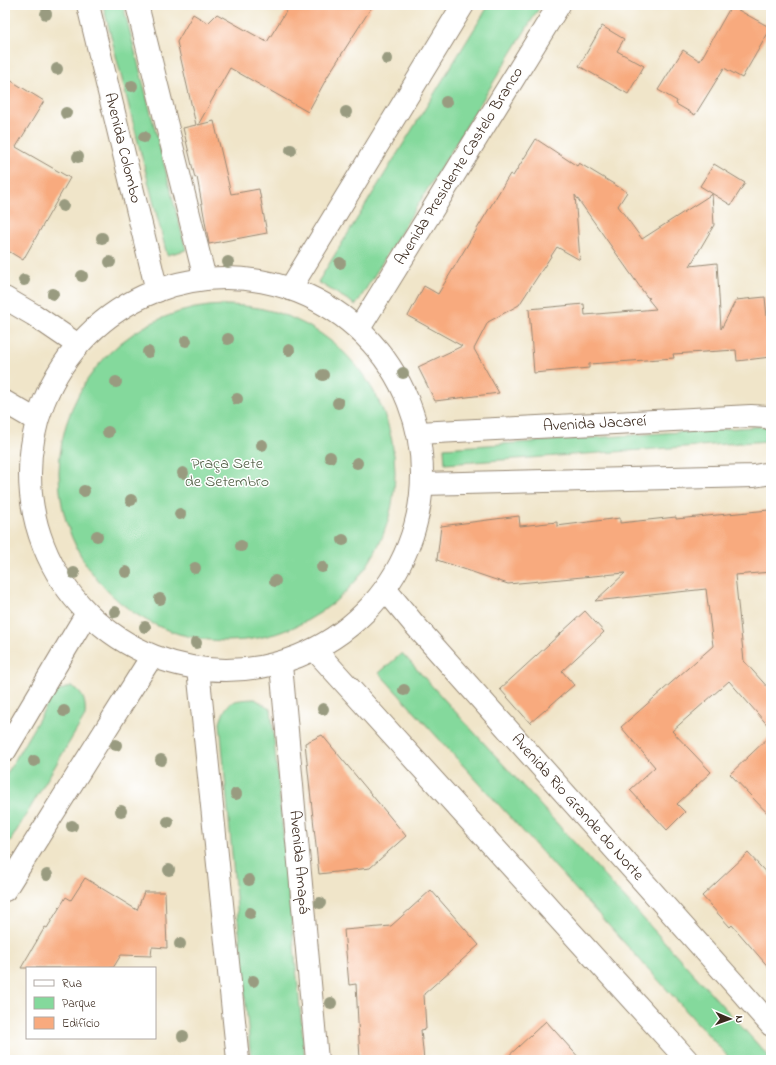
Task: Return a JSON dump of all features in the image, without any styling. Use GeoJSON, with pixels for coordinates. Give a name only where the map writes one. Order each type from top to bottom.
{"type":"FeatureCollection","features":[{"type":"Feature","properties":{"kind":"main road","name":"Avenida Colombo"},"geometry":{"type":"LineString","coordinates":[[88,5],[157,291]]}},
{"type":"Feature","properties":{"kind":"main road"},"geometry":{"type":"LineString","coordinates":[[137,5],[205,279]]}},
{"type":"Feature","properties":{"kind":"main road"},"geometry":{"type":"LineString","coordinates":[[290,289],[463,5]]}},
{"type":"Feature","properties":{"kind":"main road","name":"Avenida Presidente Castelo Branco"},"geometry":{"type":"LineString","coordinates":[[360,327],[560,5]]}},
{"type":"Feature","properties":{"kind":"main road"},"geometry":{"type":"LineString","coordinates":[[232,278],[259,280],[290,289],[306,295],[327,306],[360,327],[382,355],[398,379],[410,405],[418,433],[422,458],[422,484],[416,521],[404,556],[385,589],[365,613],[342,633],[315,650],[280,665],[230,671],[198,669],[174,664],[152,656],[128,644],[107,630],[87,613],[65,586],[48,556],[37,524],[31,489],[32,455],[36,420],[41,403],[63,366],[78,346],[101,323],[128,305],[157,291],[181,283],[205,279],[232,278]]}},
{"type":"Feature","properties":{"kind":"main road"},"geometry":{"type":"LineString","coordinates":[[5,298],[34,315],[78,346]]}},
{"type":"Feature","properties":{"kind":"main road"},"geometry":{"type":"LineString","coordinates":[[5,402],[36,420]]}},
{"type":"Feature","properties":{"kind":"main road","name":"Avenida Jacareí"},"geometry":{"type":"LineString","coordinates":[[418,433],[751,416],[767,417],[771,419]]}},
{"type":"Feature","properties":{"kind":"main road"},"geometry":{"type":"LineString","coordinates":[[422,484],[754,476],[771,472]]}},
{"type":"Feature","properties":{"kind":"main road","name":"Avenida Rio Grande do Norte"},"geometry":{"type":"LineString","coordinates":[[385,589],[771,1025]]}},
{"type":"Feature","properties":{"kind":"main road"},"geometry":{"type":"LineString","coordinates":[[5,751],[87,613]]}},
{"type":"Feature","properties":{"kind":"main road"},"geometry":{"type":"LineString","coordinates":[[315,650],[687,1060]]}},
{"type":"Feature","properties":{"kind":"main road"},"geometry":{"type":"LineString","coordinates":[[5,890],[152,656]]}},
{"type":"Feature","properties":{"kind":"main road","name":"Avenida Amapá"},"geometry":{"type":"LineString","coordinates":[[280,665],[317,1060]]}},
{"type":"Feature","properties":{"kind":"main road"},"geometry":{"type":"LineString","coordinates":[[198,669],[238,1060]]}},
{"type":"Feature","properties":{"kind":"green space"},"geometry":{"type":"Polygon","coordinates":[[[103,5],[123,5],[186,250],[167,255],[103,5]]]}},
{"type":"Feature","properties":{"kind":"green space"},"geometry":{"type":"Polygon","coordinates":[[[489,5],[541,5],[356,305],[318,282],[489,5]]]}},
{"type":"Feature","properties":{"kind":"green space","name":"Praça Sete de Setembro"},"geometry":{"type":"Polygon","coordinates":[[[211,305],[243,305],[276,312],[291,317],[321,333],[346,354],[357,366],[367,379],[383,409],[392,440],[395,457],[395,489],[392,506],[383,537],[367,567],[346,592],[334,603],[321,613],[291,629],[276,634],[243,641],[211,641],[178,634],[163,629],[133,613],[108,592],[97,580],[87,567],[71,537],[66,522],[59,489],[59,457],[66,424],[71,409],[87,379],[108,354],[120,343],[133,333],[163,317],[178,312],[211,305]]]}},
{"type":"Feature","properties":{"kind":"green space"},"geometry":{"type":"Polygon","coordinates":[[[767,426],[768,441],[445,464],[444,448],[767,426]]]}},
{"type":"Feature","properties":{"kind":"green space"},"geometry":{"type":"Polygon","coordinates":[[[402,653],[771,1060],[731,1060],[379,673],[402,653]]]}},
{"type":"Feature","properties":{"kind":"green space"},"geometry":{"type":"Polygon","coordinates":[[[71,686],[79,692],[83,698],[85,716],[11,840],[5,845],[5,777],[54,693],[71,686]]]}},
{"type":"Feature","properties":{"kind":"green space"},"geometry":{"type":"Polygon","coordinates":[[[255,699],[271,709],[305,1060],[251,1060],[220,723],[225,710],[232,703],[241,700],[255,699]]]}},
{"type":"Feature","properties":{"kind":"building"},"geometry":{"type":"Polygon","coordinates":[[[290,5],[373,5],[329,74],[308,112],[230,68],[198,125],[214,121],[231,194],[259,189],[267,233],[209,244],[197,177],[195,178],[183,128],[196,125],[177,42],[193,14],[208,23],[217,14],[267,42],[290,5]]]}},
{"type":"Feature","properties":{"kind":"building"},"geometry":{"type":"Polygon","coordinates":[[[731,6],[771,28],[742,78],[724,68],[695,115],[676,104],[677,101],[658,90],[683,50],[700,61],[731,6]]]}},
{"type":"Feature","properties":{"kind":"building"},"geometry":{"type":"Polygon","coordinates":[[[602,26],[624,39],[617,51],[644,66],[628,94],[579,66],[602,26]]]}},
{"type":"Feature","properties":{"kind":"building"},"geometry":{"type":"Polygon","coordinates":[[[5,77],[44,101],[16,147],[70,178],[23,260],[5,249],[5,77]]]}},
{"type":"Feature","properties":{"kind":"building"},"geometry":{"type":"Polygon","coordinates":[[[536,139],[577,166],[579,163],[627,192],[618,206],[642,239],[712,194],[714,225],[690,266],[717,263],[721,329],[736,300],[765,297],[771,357],[737,361],[736,350],[673,354],[674,358],[589,364],[589,368],[534,373],[529,309],[584,304],[585,315],[656,309],[648,299],[650,298],[647,297],[575,195],[580,260],[557,247],[519,305],[488,322],[474,349],[499,393],[435,401],[418,367],[462,346],[408,316],[424,286],[438,294],[510,174],[513,176],[536,139]]]}},
{"type":"Feature","properties":{"kind":"building"},"geometry":{"type":"Polygon","coordinates":[[[714,164],[745,183],[731,205],[700,186],[714,164]]]}},
{"type":"Feature","properties":{"kind":"building"},"geometry":{"type":"Polygon","coordinates":[[[769,510],[771,532],[771,572],[735,575],[744,661],[771,691],[771,729],[729,681],[672,731],[711,772],[677,804],[685,812],[667,830],[630,790],[655,767],[621,727],[713,646],[706,589],[595,601],[625,573],[508,584],[437,560],[441,526],[519,516],[520,526],[557,522],[557,526],[620,518],[620,523],[769,510]]]}},
{"type":"Feature","properties":{"kind":"building"},"geometry":{"type":"Polygon","coordinates":[[[585,611],[604,632],[562,671],[574,685],[530,723],[500,689],[585,611]]]}},
{"type":"Feature","properties":{"kind":"building"},"geometry":{"type":"Polygon","coordinates":[[[322,735],[406,836],[370,868],[319,874],[305,743],[322,735]]]}},
{"type":"Feature","properties":{"kind":"building"},"geometry":{"type":"Polygon","coordinates":[[[771,735],[771,817],[730,774],[771,735]]]}},
{"type":"Feature","properties":{"kind":"building"},"geometry":{"type":"Polygon","coordinates":[[[748,853],[771,878],[771,970],[732,925],[730,927],[702,896],[748,853]]]}},
{"type":"Feature","properties":{"kind":"building"},"geometry":{"type":"Polygon","coordinates":[[[85,878],[137,910],[144,892],[165,892],[167,948],[152,947],[151,956],[121,955],[114,967],[21,968],[45,927],[47,928],[66,897],[71,900],[85,878]]]}},
{"type":"Feature","properties":{"kind":"building"},"geometry":{"type":"Polygon","coordinates":[[[431,890],[479,945],[424,994],[426,1029],[421,1030],[424,1060],[360,1060],[356,984],[349,985],[344,930],[391,926],[431,890]]]}},
{"type":"Feature","properties":{"kind":"building"},"geometry":{"type":"Polygon","coordinates":[[[546,1021],[581,1060],[504,1060],[546,1021]]]}}]}
